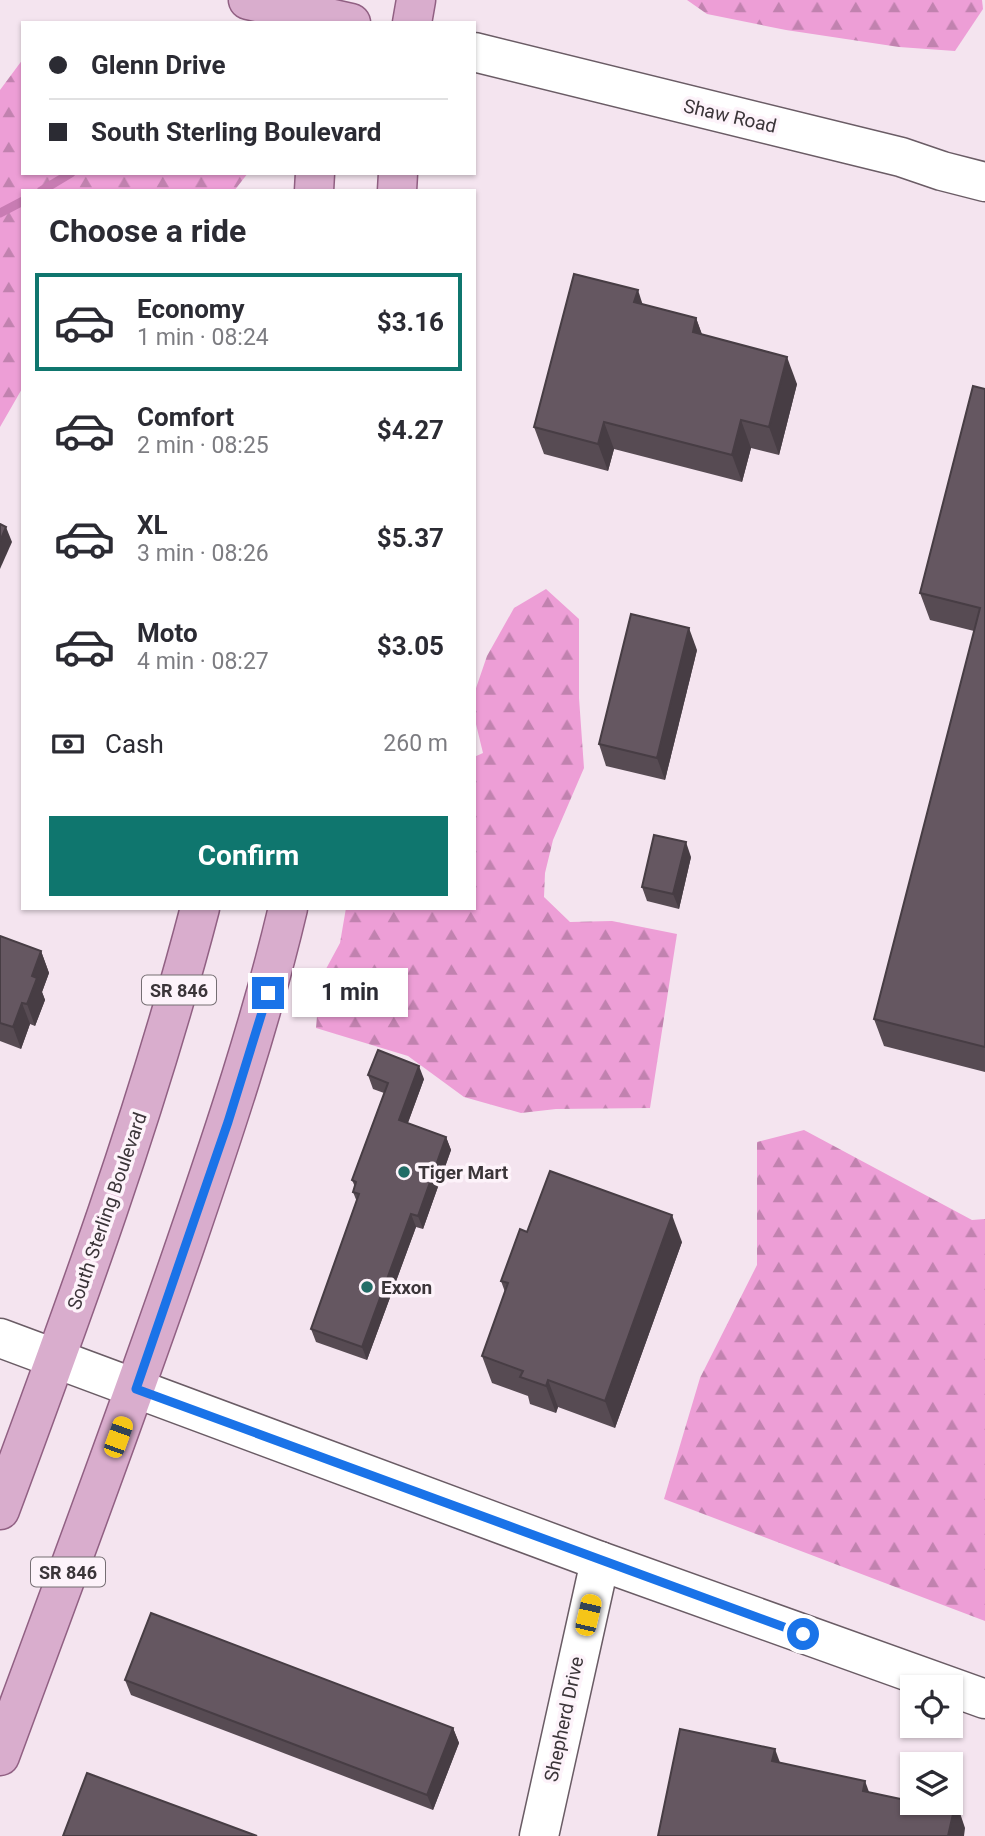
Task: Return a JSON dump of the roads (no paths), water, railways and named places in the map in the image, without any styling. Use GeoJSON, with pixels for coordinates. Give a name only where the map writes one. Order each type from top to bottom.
{"type":"FeatureCollection","features":[{"type":"Feature","properties":{"kind":"main road"},"geometry":{"type":"LineString","coordinates":[[248,0],[337,16]]}},
{"type":"Feature","properties":{"kind":"main road"},"geometry":{"type":"LineString","coordinates":[[412,21],[416,0]]}},
{"type":"Feature","properties":{"kind":"main road","name":"South Sterling Boulevard"},"geometry":{"type":"LineString","coordinates":[[0,1510],[113,1201],[148,1093],[199,910]]}},
{"type":"Feature","properties":{"kind":"main road","name":"SR 846"},"geometry":{"type":"LineString","coordinates":[[0,1756],[136,1389],[228,1122],[268,993],[289,910]]}},
{"type":"Feature","properties":{"kind":"street","name":"Shaw Road"},"geometry":{"type":"LineString","coordinates":[[476,52],[901,157],[985,182]]}},
{"type":"Feature","properties":{"kind":"street"},"geometry":{"type":"LineString","coordinates":[[0,1338],[600,1561],[985,1699]]}},
{"type":"Feature","properties":{"kind":"street","name":"Shepherd Drive"},"geometry":{"type":"LineString","coordinates":[[539,1836],[600,1561]]}},
{"type":"Feature","properties":{"kind":"waterway"},"geometry":{"type":"LineString","coordinates":[[44,189],[68,175]]}},
{"type":"Feature","properties":{"kind":"waterway"},"geometry":{"type":"LineString","coordinates":[[0,213],[21,202]]}},
{"type":"Feature","properties":{"kind":"place","name":"Tiger Mart"},"geometry":{"type":"Point","coordinates":[404,1172]}},
{"type":"Feature","properties":{"kind":"place","name":"Exxon"},"geometry":{"type":"Point","coordinates":[367,1287]}}]}
